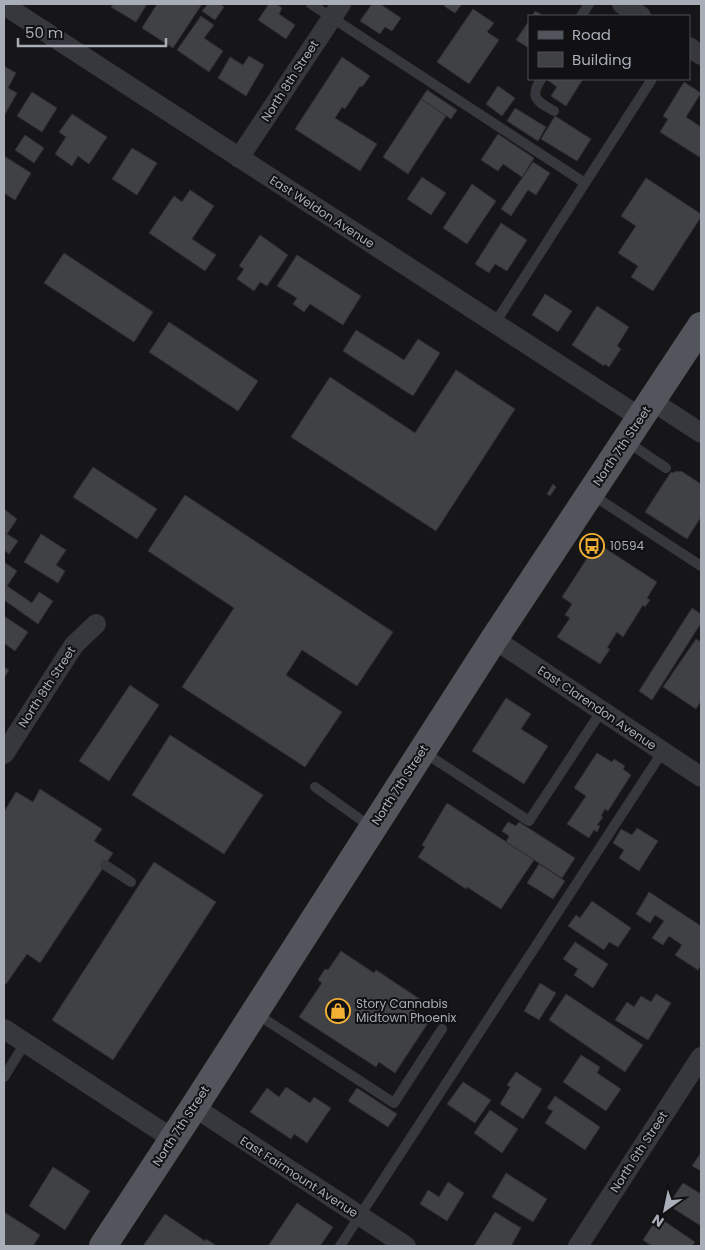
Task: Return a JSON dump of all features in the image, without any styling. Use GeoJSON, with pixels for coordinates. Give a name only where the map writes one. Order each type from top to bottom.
{"type":"FeatureCollection","features":[{"type":"Feature","properties":{"kind":"main road","name":"North 7th Street"},"geometry":{"type":"LineString","coordinates":[[102,1246],[194,1107],[494,639],[701,326]]}},
{"type":"Feature","properties":{"kind":"street"},"geometry":{"type":"LineString","coordinates":[[622,4],[639,15]]}},
{"type":"Feature","properties":{"kind":"street","name":"East Weldon Avenue"},"geometry":{"type":"LineString","coordinates":[[4,5],[495,323],[646,410],[701,433]]}},
{"type":"Feature","properties":{"kind":"street","name":"North 8th Street"},"geometry":{"type":"LineString","coordinates":[[239,158],[336,10]]}},
{"type":"Feature","properties":{"kind":"street"},"geometry":{"type":"LineString","coordinates":[[690,48],[701,55]]}},
{"type":"Feature","properties":{"kind":"street","name":"North 8th Street"},"geometry":{"type":"LineString","coordinates":[[4,754],[74,645],[96,624]]}},
{"type":"Feature","properties":{"kind":"street","name":"East Clarendon Avenue"},"geometry":{"type":"LineString","coordinates":[[494,639],[701,777]]}},
{"type":"Feature","properties":{"kind":"street"},"geometry":{"type":"LineString","coordinates":[[4,1029],[173,1139]]}},
{"type":"Feature","properties":{"kind":"street","name":"North 6th Street"},"geometry":{"type":"LineString","coordinates":[[578,1246],[701,1058]]}},
{"type":"Feature","properties":{"kind":"street","name":"East Fairmount Avenue"},"geometry":{"type":"LineString","coordinates":[[194,1107],[406,1246]]}},
{"type":"Feature","properties":{"kind":"lane"},"geometry":{"type":"LineString","coordinates":[[311,4],[336,10],[586,184]]}},
{"type":"Feature","properties":{"kind":"lane"},"geometry":{"type":"LineString","coordinates":[[582,15],[590,4]]}},
{"type":"Feature","properties":{"kind":"lane"},"geometry":{"type":"LineString","coordinates":[[540,80],[535,90],[537,99],[554,111]]}},
{"type":"Feature","properties":{"kind":"lane"},"geometry":{"type":"LineString","coordinates":[[495,323],[651,80]]}},
{"type":"Feature","properties":{"kind":"lane"},"geometry":{"type":"LineString","coordinates":[[626,441],[666,468]]}},
{"type":"Feature","properties":{"kind":"lane"},"geometry":{"type":"LineString","coordinates":[[590,494],[701,565]]}},
{"type":"Feature","properties":{"kind":"lane"},"geometry":{"type":"LineString","coordinates":[[422,751],[529,820],[602,710]]}},
{"type":"Feature","properties":{"kind":"lane"},"geometry":{"type":"LineString","coordinates":[[340,1246],[662,751]]}},
{"type":"Feature","properties":{"kind":"lane"},"geometry":{"type":"LineString","coordinates":[[315,788],[372,828]]}},
{"type":"Feature","properties":{"kind":"lane"},"geometry":{"type":"LineString","coordinates":[[105,865],[131,882]]}},
{"type":"Feature","properties":{"kind":"lane"},"geometry":{"type":"LineString","coordinates":[[254,1013],[394,1103],[442,1029]]}},
{"type":"Feature","properties":{"kind":"lane"},"geometry":{"type":"LineString","coordinates":[[4,1076],[25,1043]]}},
{"type":"Feature","properties":{"kind":"building"},"geometry":{"type":"Polygon","coordinates":[[[113,4],[147,4],[136,22],[111,7],[113,4]]]}},
{"type":"Feature","properties":{"kind":"building"},"geometry":{"type":"Polygon","coordinates":[[[157,4],[202,4],[173,48],[142,28],[157,4]]]}},
{"type":"Feature","properties":{"kind":"building"},"geometry":{"type":"Polygon","coordinates":[[[208,4],[220,4],[224,7],[215,20],[202,11],[208,4]]]}},
{"type":"Feature","properties":{"kind":"building"},"geometry":{"type":"Polygon","coordinates":[[[269,4],[276,4],[282,8],[279,14],[295,25],[286,39],[258,20],[269,4]]]}},
{"type":"Feature","properties":{"kind":"building"},"geometry":{"type":"Polygon","coordinates":[[[372,4],[380,4],[401,18],[392,31],[385,27],[380,34],[360,21],[372,4]]]}},
{"type":"Feature","properties":{"kind":"building"},"geometry":{"type":"Polygon","coordinates":[[[446,4],[462,4],[455,13],[444,6],[446,4]]]}},
{"type":"Feature","properties":{"kind":"building"},"geometry":{"type":"Polygon","coordinates":[[[473,9],[494,23],[487,32],[499,40],[469,84],[437,62],[473,9]]]}},
{"type":"Feature","properties":{"kind":"building"},"geometry":{"type":"Polygon","coordinates":[[[535,11],[542,15],[533,15],[535,11]]]}},
{"type":"Feature","properties":{"kind":"building"},"geometry":{"type":"Polygon","coordinates":[[[201,16],[214,25],[204,38],[223,51],[209,72],[177,50],[201,16]]]}},
{"type":"Feature","properties":{"kind":"building"},"geometry":{"type":"Polygon","coordinates":[[[528,22],[528,47],[516,40],[528,22]]]}},
{"type":"Feature","properties":{"kind":"building"},"geometry":{"type":"Polygon","coordinates":[[[249,56],[264,65],[246,96],[218,78],[230,57],[243,65],[249,56]]]}},
{"type":"Feature","properties":{"kind":"building"},"geometry":{"type":"Polygon","coordinates":[[[342,57],[370,76],[362,87],[360,86],[345,109],[342,107],[335,118],[377,144],[360,171],[295,129],[342,57]]]}},
{"type":"Feature","properties":{"kind":"building"},"geometry":{"type":"Polygon","coordinates":[[[4,66],[16,73],[8,88],[17,93],[4,116],[4,66]]]}},
{"type":"Feature","properties":{"kind":"building"},"geometry":{"type":"Polygon","coordinates":[[[547,80],[582,80],[566,106],[551,96],[557,87],[547,80]]]}},
{"type":"Feature","properties":{"kind":"building"},"geometry":{"type":"Polygon","coordinates":[[[684,82],[701,93],[686,117],[701,127],[701,158],[660,132],[668,119],[663,116],[684,82]]]}},
{"type":"Feature","properties":{"kind":"building"},"geometry":{"type":"Polygon","coordinates":[[[498,86],[515,98],[502,116],[486,104],[498,86]]]}},
{"type":"Feature","properties":{"kind":"building"},"geometry":{"type":"Polygon","coordinates":[[[427,90],[457,110],[451,119],[421,99],[427,90]]]}},
{"type":"Feature","properties":{"kind":"building"},"geometry":{"type":"Polygon","coordinates":[[[32,92],[57,108],[42,132],[17,116],[32,92]]]}},
{"type":"Feature","properties":{"kind":"building"},"geometry":{"type":"Polygon","coordinates":[[[421,99],[446,116],[408,174],[383,157],[421,99]]]}},
{"type":"Feature","properties":{"kind":"building"},"geometry":{"type":"Polygon","coordinates":[[[515,108],[546,127],[538,141],[507,121],[515,108]]]}},
{"type":"Feature","properties":{"kind":"building"},"geometry":{"type":"Polygon","coordinates":[[[72,114],[107,137],[89,164],[78,156],[72,166],[55,154],[66,137],[59,132],[72,114]]]}},
{"type":"Feature","properties":{"kind":"building"},"geometry":{"type":"Polygon","coordinates":[[[555,116],[591,139],[577,161],[541,139],[555,116]]]}},
{"type":"Feature","properties":{"kind":"building"},"geometry":{"type":"Polygon","coordinates":[[[498,134],[534,158],[522,177],[503,164],[498,171],[481,160],[498,134]]]}},
{"type":"Feature","properties":{"kind":"building"},"geometry":{"type":"Polygon","coordinates":[[[25,135],[44,148],[34,163],[15,150],[25,135]]]}},
{"type":"Feature","properties":{"kind":"building"},"geometry":{"type":"Polygon","coordinates":[[[132,148],[157,163],[137,195],[112,179],[132,148]]]}},
{"type":"Feature","properties":{"kind":"building"},"geometry":{"type":"Polygon","coordinates":[[[4,156],[31,173],[15,200],[4,193],[4,156]]]}},
{"type":"Feature","properties":{"kind":"building"},"geometry":{"type":"Polygon","coordinates":[[[533,162],[550,173],[536,195],[528,190],[511,216],[501,209],[533,162]]]}},
{"type":"Feature","properties":{"kind":"building"},"geometry":{"type":"Polygon","coordinates":[[[422,177],[446,193],[431,215],[407,199],[422,177]]]}},
{"type":"Feature","properties":{"kind":"building"},"geometry":{"type":"Polygon","coordinates":[[[646,178],[701,214],[701,217],[653,291],[631,277],[638,266],[618,253],[636,226],[621,216],[646,178]]]}},
{"type":"Feature","properties":{"kind":"building"},"geometry":{"type":"Polygon","coordinates":[[[472,184],[496,201],[467,244],[443,228],[472,184]]]}},
{"type":"Feature","properties":{"kind":"building"},"geometry":{"type":"Polygon","coordinates":[[[190,190],[214,206],[192,239],[216,255],[205,271],[149,233],[174,196],[182,202],[190,190]]]}},
{"type":"Feature","properties":{"kind":"building"},"geometry":{"type":"Polygon","coordinates":[[[501,223],[527,240],[507,271],[495,264],[489,273],[475,264],[501,223]]]}},
{"type":"Feature","properties":{"kind":"building"},"geometry":{"type":"Polygon","coordinates":[[[260,235],[288,255],[267,286],[260,282],[254,291],[237,279],[244,269],[239,266],[260,235]]]}},
{"type":"Feature","properties":{"kind":"building"},"geometry":{"type":"Polygon","coordinates":[[[64,253],[153,312],[134,342],[44,283],[64,253]]]}},
{"type":"Feature","properties":{"kind":"building"},"geometry":{"type":"Polygon","coordinates":[[[297,255],[361,296],[343,325],[310,304],[304,312],[293,304],[297,298],[277,286],[297,255]]]}},
{"type":"Feature","properties":{"kind":"building"},"geometry":{"type":"Polygon","coordinates":[[[545,294],[572,311],[558,332],[532,315],[545,294]]]}},
{"type":"Feature","properties":{"kind":"building"},"geometry":{"type":"Polygon","coordinates":[[[597,306],[629,327],[617,346],[621,349],[609,367],[605,364],[604,366],[572,345],[597,306]]]}},
{"type":"Feature","properties":{"kind":"building"},"geometry":{"type":"Polygon","coordinates":[[[169,322],[258,381],[238,411],[149,352],[169,322]]]}},
{"type":"Feature","properties":{"kind":"building"},"geometry":{"type":"Polygon","coordinates":[[[356,330],[404,360],[418,339],[440,353],[413,396],[343,351],[356,330]]]}},
{"type":"Feature","properties":{"kind":"building"},"geometry":{"type":"Polygon","coordinates":[[[456,370],[515,409],[436,531],[291,437],[330,377],[415,433],[456,370]]]}},
{"type":"Feature","properties":{"kind":"building"},"geometry":{"type":"Polygon","coordinates":[[[93,467],[157,509],[137,539],[73,497],[93,467]]]}},
{"type":"Feature","properties":{"kind":"building"},"geometry":{"type":"Polygon","coordinates":[[[681,471],[701,484],[701,517],[687,539],[645,512],[671,472],[681,471]]]}},
{"type":"Feature","properties":{"kind":"building"},"geometry":{"type":"Polygon","coordinates":[[[553,484],[556,487],[550,496],[547,494],[553,484]]]}},
{"type":"Feature","properties":{"kind":"building"},"geometry":{"type":"Polygon","coordinates":[[[185,495],[393,632],[357,686],[302,650],[286,675],[342,712],[305,767],[182,687],[234,608],[148,551],[185,495]]]}},
{"type":"Feature","properties":{"kind":"building"},"geometry":{"type":"Polygon","coordinates":[[[4,509],[17,519],[7,534],[18,541],[9,554],[4,550],[4,509]]]}},
{"type":"Feature","properties":{"kind":"building"},"geometry":{"type":"Polygon","coordinates":[[[41,534],[66,550],[56,565],[65,571],[58,583],[24,562],[41,534]]]}},
{"type":"Feature","properties":{"kind":"building"},"geometry":{"type":"Polygon","coordinates":[[[597,543],[657,582],[647,598],[650,600],[645,607],[643,605],[623,637],[617,632],[607,648],[610,649],[600,664],[557,637],[570,618],[565,615],[572,604],[562,597],[597,543]]]}},
{"type":"Feature","properties":{"kind":"building"},"geometry":{"type":"Polygon","coordinates":[[[4,562],[17,571],[7,586],[32,603],[39,592],[53,601],[38,624],[4,600],[4,562]]]}},
{"type":"Feature","properties":{"kind":"building"},"geometry":{"type":"Polygon","coordinates":[[[692,608],[701,614],[701,623],[652,700],[639,691],[692,608]]]}},
{"type":"Feature","properties":{"kind":"building"},"geometry":{"type":"Polygon","coordinates":[[[4,616],[28,632],[15,651],[4,643],[4,616]]]}},
{"type":"Feature","properties":{"kind":"building"},"geometry":{"type":"Polygon","coordinates":[[[696,639],[701,642],[701,701],[696,709],[663,687],[696,639]]]}},
{"type":"Feature","properties":{"kind":"building"},"geometry":{"type":"Polygon","coordinates":[[[4,667],[9,670],[4,678],[4,667]]]}},
{"type":"Feature","properties":{"kind":"building"},"geometry":{"type":"Polygon","coordinates":[[[130,685],[159,705],[109,781],[79,761],[130,685]]]}},
{"type":"Feature","properties":{"kind":"building"},"geometry":{"type":"Polygon","coordinates":[[[506,698],[531,714],[521,729],[548,746],[524,784],[472,751],[506,698]]]}},
{"type":"Feature","properties":{"kind":"building"},"geometry":{"type":"Polygon","coordinates":[[[170,735],[263,795],[224,854],[132,795],[170,735]]]}},
{"type":"Feature","properties":{"kind":"building"},"geometry":{"type":"Polygon","coordinates":[[[597,753],[612,762],[614,759],[625,766],[623,769],[631,775],[608,811],[605,809],[601,816],[603,817],[597,825],[600,826],[597,832],[594,830],[589,838],[567,824],[586,796],[574,788],[597,753]]]}},
{"type":"Feature","properties":{"kind":"building"},"geometry":{"type":"Polygon","coordinates":[[[40,789],[102,829],[94,841],[113,853],[40,963],[27,954],[6,984],[4,982],[4,812],[16,792],[33,802],[40,789]]]}},
{"type":"Feature","properties":{"kind":"building"},"geometry":{"type":"Polygon","coordinates":[[[447,803],[534,860],[501,909],[467,887],[466,889],[418,857],[425,847],[422,845],[447,803]]]}},
{"type":"Feature","properties":{"kind":"building"},"geometry":{"type":"Polygon","coordinates":[[[508,822],[516,826],[519,822],[575,858],[562,878],[506,842],[509,836],[502,831],[508,822]]]}},
{"type":"Feature","properties":{"kind":"building"},"geometry":{"type":"Polygon","coordinates":[[[637,828],[658,841],[639,871],[619,858],[624,850],[613,843],[621,829],[632,835],[637,828]]]}},
{"type":"Feature","properties":{"kind":"building"},"geometry":{"type":"Polygon","coordinates":[[[154,862],[216,902],[113,1060],[52,1020],[154,862]]]}},
{"type":"Feature","properties":{"kind":"building"},"geometry":{"type":"Polygon","coordinates":[[[539,864],[565,881],[553,899],[527,883],[539,864]]]}},
{"type":"Feature","properties":{"kind":"building"},"geometry":{"type":"Polygon","coordinates":[[[649,892],[701,926],[701,965],[698,970],[675,955],[682,945],[669,936],[663,945],[652,938],[664,921],[655,915],[650,923],[636,914],[649,892]]]}},
{"type":"Feature","properties":{"kind":"building"},"geometry":{"type":"Polygon","coordinates":[[[592,901],[631,928],[618,947],[609,942],[604,950],[568,926],[576,915],[580,918],[592,901]]]}},
{"type":"Feature","properties":{"kind":"building"},"geometry":{"type":"Polygon","coordinates":[[[575,942],[608,964],[593,988],[574,975],[578,969],[563,959],[575,942]]]}},
{"type":"Feature","properties":{"kind":"building"},"geometry":{"type":"Polygon","coordinates":[[[341,951],[374,973],[376,970],[421,1000],[413,1013],[428,1023],[395,1073],[379,1062],[376,1067],[299,1017],[322,983],[318,980],[325,969],[328,970],[341,951]]]}},
{"type":"Feature","properties":{"kind":"building"},"geometry":{"type":"Polygon","coordinates":[[[540,983],[556,993],[539,1020],[524,1011],[540,983]]]}},
{"type":"Feature","properties":{"kind":"building"},"geometry":{"type":"Polygon","coordinates":[[[566,994],[643,1045],[625,1072],[549,1020],[566,994]]]}},
{"type":"Feature","properties":{"kind":"building"},"geometry":{"type":"Polygon","coordinates":[[[656,994],[671,1003],[648,1040],[615,1020],[627,1002],[634,1007],[641,996],[651,1002],[656,994]]]}},
{"type":"Feature","properties":{"kind":"building"},"geometry":{"type":"Polygon","coordinates":[[[581,1055],[600,1067],[597,1073],[621,1089],[606,1111],[563,1082],[581,1055]]]}},
{"type":"Feature","properties":{"kind":"building"},"geometry":{"type":"Polygon","coordinates":[[[516,1072],[542,1089],[523,1119],[500,1104],[510,1087],[507,1085],[516,1072]]]}},
{"type":"Feature","properties":{"kind":"building"},"geometry":{"type":"Polygon","coordinates":[[[463,1082],[491,1100],[475,1123],[447,1104],[463,1082]]]}},
{"type":"Feature","properties":{"kind":"building"},"geometry":{"type":"Polygon","coordinates":[[[286,1087],[310,1103],[314,1097],[331,1108],[307,1143],[294,1134],[291,1139],[250,1112],[267,1088],[279,1097],[286,1087]]]}},
{"type":"Feature","properties":{"kind":"building"},"geometry":{"type":"Polygon","coordinates":[[[357,1088],[397,1114],[388,1127],[348,1101],[357,1088]]]}},
{"type":"Feature","properties":{"kind":"building"},"geometry":{"type":"Polygon","coordinates":[[[555,1096],[600,1127],[585,1150],[545,1123],[553,1111],[547,1108],[555,1096]]]}},
{"type":"Feature","properties":{"kind":"building"},"geometry":{"type":"Polygon","coordinates":[[[490,1110],[518,1129],[502,1153],[474,1133],[490,1110]]]}},
{"type":"Feature","properties":{"kind":"building"},"geometry":{"type":"Polygon","coordinates":[[[701,1155],[701,1171],[692,1166],[701,1155]]]}},
{"type":"Feature","properties":{"kind":"building"},"geometry":{"type":"Polygon","coordinates":[[[53,1167],[90,1191],[65,1230],[29,1206],[53,1167]]]}},
{"type":"Feature","properties":{"kind":"building"},"geometry":{"type":"Polygon","coordinates":[[[506,1173],[547,1199],[533,1222],[492,1197],[506,1173]]]}},
{"type":"Feature","properties":{"kind":"building"},"geometry":{"type":"Polygon","coordinates":[[[448,1182],[464,1193],[447,1221],[420,1204],[428,1190],[439,1197],[448,1182]]]}},
{"type":"Feature","properties":{"kind":"building"},"geometry":{"type":"Polygon","coordinates":[[[683,1183],[701,1194],[701,1226],[668,1205],[683,1183]]]}},
{"type":"Feature","properties":{"kind":"building"},"geometry":{"type":"Polygon","coordinates":[[[297,1203],[333,1227],[320,1246],[268,1246],[297,1203]]]}},
{"type":"Feature","properties":{"kind":"building"},"geometry":{"type":"Polygon","coordinates":[[[4,1212],[40,1235],[33,1246],[4,1246],[4,1212]]]}},
{"type":"Feature","properties":{"kind":"building"},"geometry":{"type":"Polygon","coordinates":[[[495,1212],[521,1228],[511,1246],[474,1246],[495,1212]]]}},
{"type":"Feature","properties":{"kind":"building"},"geometry":{"type":"Polygon","coordinates":[[[165,1214],[205,1241],[206,1239],[217,1246],[143,1246],[165,1214]]]}},
{"type":"Feature","properties":{"kind":"building"},"geometry":{"type":"Polygon","coordinates":[[[658,1217],[695,1242],[692,1246],[652,1246],[643,1240],[658,1217]]]}},
{"type":"Feature","properties":{"kind":"place","name":"10594"},"geometry":{"type":"Point","coordinates":[592,546]}},
{"type":"Feature","properties":{"kind":"place","name":"Story Cannabis Midtown Phoenix"},"geometry":{"type":"Point","coordinates":[338,1011]}}]}
